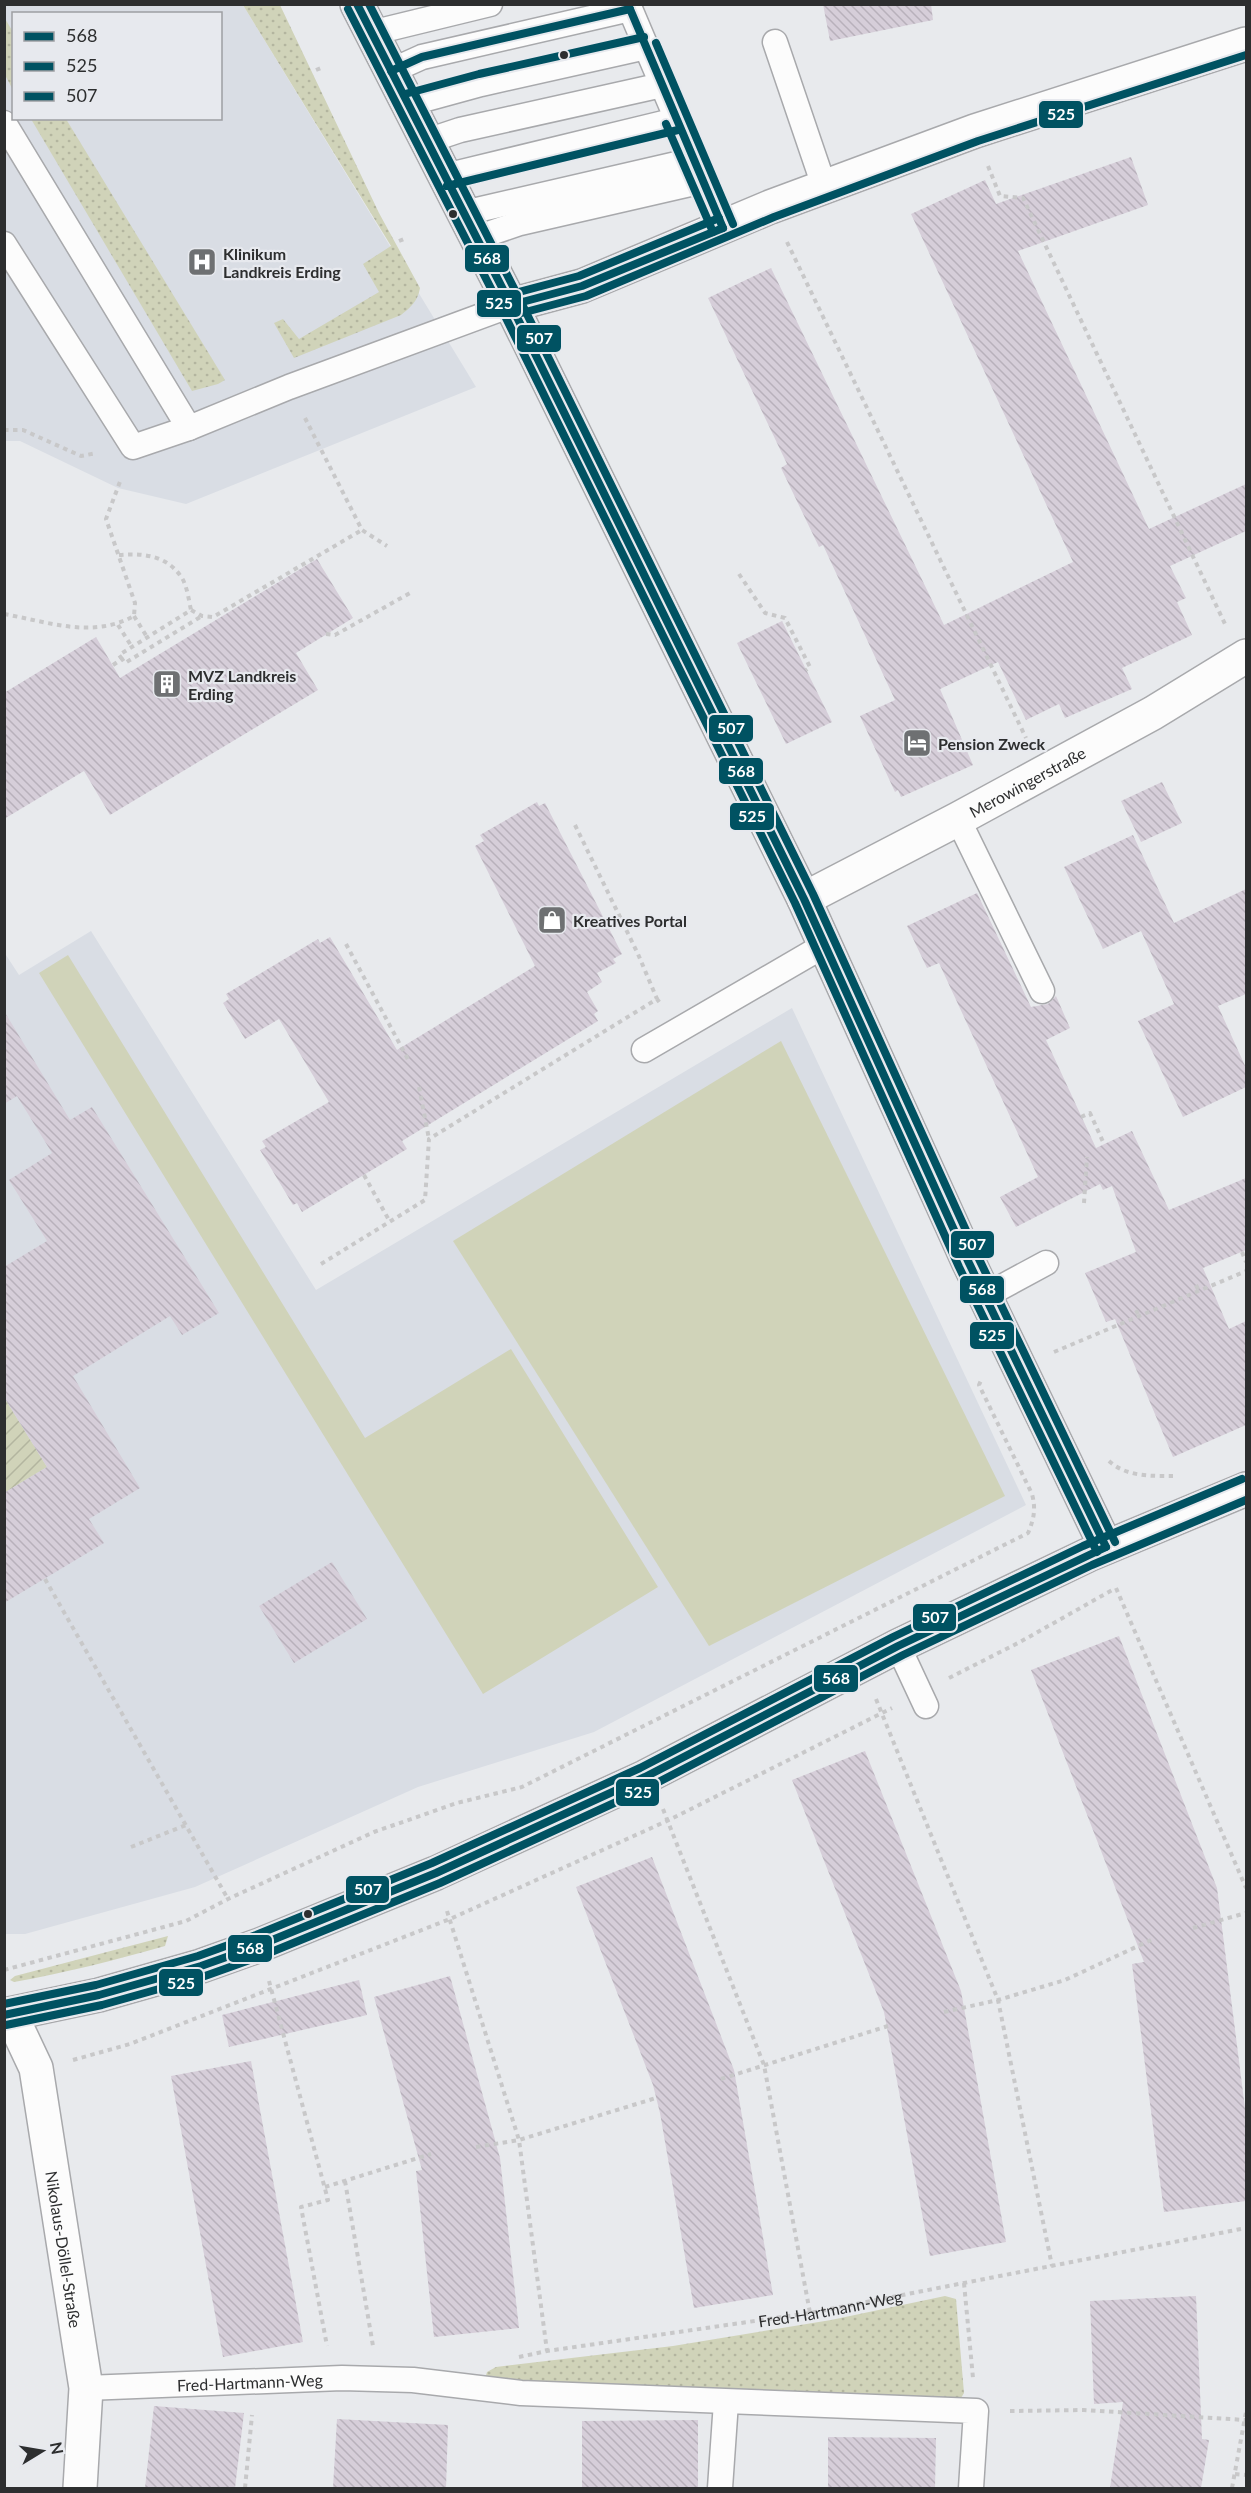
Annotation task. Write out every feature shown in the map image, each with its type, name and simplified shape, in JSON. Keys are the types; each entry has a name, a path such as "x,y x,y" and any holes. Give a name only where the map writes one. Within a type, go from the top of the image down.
{"street":[{"path":"364,19 510,304 804,899 917,1153 1106,1548"},
{"path":"510,304 582,286 770,207 975,131 1246,44"},
{"name":"Merowingerstraße","path":"804,899 958,819 1153,713 1244,658"},
{"path":"8,2015 99,1995 201,1966 260,1945 436,1873 645,1778 898,1646 1106,1548 1246,1489"},
{"name":"Nikolaus-Döllel-Straße","path":"8,2015 36,2068 86,2388 80,2488"}],"lane":[{"path":"364,19 490,4"},
{"path":"391,71 422,57 629,7 723,228"},
{"path":"775,42 824,186"},
{"path":"408,104 481,84 646,47"},
{"path":"427,141 470,128 662,85"},
{"path":"445,176 676,120"},
{"path":"4,123 189,428"},
{"path":"470,226 698,171"},
{"path":"4,244 133,447 189,428 289,387 510,304"},
{"path":"958,819 1042,991"},
{"path":"644,1050 825,945"},
{"path":"985,1296 1046,1263"},
{"path":"898,1646 926,1706"},
{"name":"Fred-Hartmann-Weg","path":"86,2388 333,2378 380,2379 413,2380 521,2393 976,2411"},
{"path":"720,2488 726,2402"},
{"path":"972,2488 976,2411"}],"path":[{"path":"993,177 1000,196 1023,198 1244,658"},
{"path":"770,207 1043,773"},
{"path":"399,241 404,239"},
{"path":"289,387 362,530 387,546"},
{"path":"4,430 23,430 81,456 133,447"},
{"path":"133,447 106,519 135,603 134,616 147,637"},
{"path":"118,555 144,553 169,564 183,579 191,610 202,616 213,617 362,530"},
{"path":"739,574 765,613 786,618 810,668 806,670"},
{"path":"326,634 335,635 410,592"},
{"path":"191,610 119,655 124,663 202,616"},
{"path":"4,614 82,628 118,625 134,616"},
{"path":"118,625 132,647"},
{"path":"113,665 122,659"},
{"path":"575,825 638,954 657,999 679,1030"},
{"path":"346,944 410,1063"},
{"path":"429,1138 657,999"},
{"path":"321,1264 425,1200 429,1138 419,1087"},
{"path":"1082,1117 1090,1113 1104,1144"},
{"path":"1084,1203 1087,1157"},
{"path":"364,1175 390,1222"},
{"path":"1242,1252 1246,1262"},
{"path":"1053,1353 1246,1271"},
{"path":"1196,1285 1199,1292"},
{"path":"1136,1310 1139,1317"},
{"path":"4,1970 186,1921 228,1899 374,1832 457,1803 522,1787 1028,1533 1035,1506 1032,1494 980,1385"},
{"path":"1114,1466 1146,1476 1184,1476"},
{"path":"45,1579 228,1899"},
{"path":"1116,1588 1246,1888"},
{"path":"863,1665 999,2000 1052,2266"},
{"path":"645,1778 669,1820 764,2066 810,2313"},
{"path":"131,1846 186,1825"},
{"path":"436,1873 519,2140 547,2350"},
{"path":"1193,1928 1246,1913"},
{"path":"944,2012 999,2000 1065,1980 1151,1940"},
{"path":"260,1945 328,2200 300,2207 333,2378"},
{"path":"721,2079 888,2026"},
{"path":"476,2147 519,2140 656,2098"},
{"path":"325,2187 431,2154"},
{"path":"345,2181 380,2379"},
{"name":"Fred-Hartmann-Weg","path":"513,2358 547,2350 810,2313 1246,2228"},
{"path":"964,2283 976,2411 1084,2410 1245,2420"},
{"path":"245,2488 255,2381"},
{"path":"1232,2488 1246,2412"},
{"path":"1235,2474 1246,2475"}],"shaded area":[{"name":"Klinikum Landkreis Erding","path":"5,5 243,5 476,387 186,504 118,488 20,441 5,441"},
{"path":"91,931 316,1290 792,1008 1026,1505 594,1732 418,1787 195,1887 25,1934 5,1934 4,952 19,975"}],"green space":[{"path":"243,5 280,5 379,213 420,288 415,300 401,315 294,358 274,323 283,319 299,339 379,292 363,264 391,246"},
{"path":"4,17 12,30 12,88 5,75"},
{"path":"32,120 67,120 225,380 192,391"},
{"path":"68,955 365,1438 511,1349 658,1587 483,1694 39,973"},
{"path":"781,1041 1005,1496 709,1646 453,1241"},
{"path":"4,1397 47,1467 4,1493"},
{"path":"168,1936 165,1946 52,1975 14,1982 10,1980 15,1976"},
{"path":"945,2296 956,2299 964,2393 961,2398 487,2383 485,2379 487,2372 496,2367 673,2346 831,2320"}],"building":[{"path":"823,4 931,4 933,20 830,41"},
{"path":"1131,157 1148,205 1018,251 1149,529 1246,484 1246,531 1170,566 1186,598 1177,602 1192,635 1122,668 1132,689 1065,718 1059,704 1026,720 998,662 940,689 973,765 901,797 898,790 895,792 860,716 895,700 823,545 819,547 781,468 787,464 708,298 771,268 944,625 1073,562 911,214 985,180 996,204"},
{"name":"MVZ Landkreis Erding","path":"317,559 353,618 296,653 318,690 110,815 84,771 4,819 4,693 96,637 120,678"},
{"path":"782,621 832,722 786,744 737,643"},
{"path":"1162,782 1182,823 1141,842 1121,801"},
{"path":"537,802 539,806 545,803 622,954 613,959 616,963 597,973 602,982 587,992 598,1011 594,1014 598,1021 402,1141 407,1149 302,1212 297,1203 293,1205 260,1150 266,1147 262,1141 329,1102 279,1019 245,1039 223,1003 229,999 226,994 318,939 320,943 330,937 397,1050 535,966 475,846 484,841 480,835"},
{"path":"1133,835 1174,923 1246,889 1246,994 1218,1006 1246,1068 1246,1087 1183,1117 1138,1021 1174,1004 1141,931 1103,949 1064,867"},
{"path":"977,893 1031,1007 1048,1004 1056,996 1070,1028 1046,1040 1096,1148 1132,1131 1169,1210 1246,1178 1246,1250 1203,1268 1229,1329 1246,1321 1246,1425 1173,1457 1115,1319 1106,1322 1085,1273 1136,1252 1112,1186 1103,1190 1100,1184 1016,1227 1000,1197 1038,1177 939,963 927,968 907,926"},
{"path":"4,1011 70,1120 92,1107 219,1313 182,1335 170,1316 73,1376 140,1488 89,1519 104,1543 4,1603 4,1493 47,1467 4,1397 4,1267 47,1241 9,1180 52,1153 17,1096 4,1104"},
{"path":"332,1562 367,1619 294,1663 259,1606"},
{"path":"1119,1636 1217,1888 1246,2116 1246,2201 1164,2212 1132,1964 1144,1962 1031,1670"},
{"path":"865,1751 961,1991 1006,2242 930,2256 884,2012 792,1780"},
{"path":"652,1857 734,2070 773,2295 694,2308 660,2113 653,2085 576,1887"},
{"path":"450,1976 500,2158 519,2328 434,2337 416,2171 422,2170 374,1997"},
{"path":"359,1980 367,2015 229,2047 222,2015"},
{"path":"251,2061 303,2342 223,2357 171,2076"},
{"path":"1196,2296 1202,2439 1209,2440 1201,2488 1110,2488 1123,2402 1094,2404 1090,2301"},
{"path":"154,2406 244,2413 235,2488 145,2488"},
{"path":"337,2419 448,2425 446,2488 333,2488"},
{"path":"698,2420 698,2488 582,2488 582,2421"},
{"path":"828,2437 936,2438 935,2488 828,2488"}],"transit line":[{"name":"568","path":"357,4 511,305 804,899 969,1263 1106,1547"},
{"name":"507","path":"369,4 520,300 813,894 979,1259 1115,1542"},
{"name":"525","path":"348,9 502,310 795,903 959,1267 1097,1552"},
{"name":"568","path":"630,9 723,228"},
{"name":"568","path":"391,71 422,57 630,9"},
{"name":"507","path":"405,94 479,74 644,37"},
{"name":"507","path":"656,43 733,224"},
{"name":"525","path":"514,315 586,296 774,217 978,141 1246,55"},
{"name":"525","path":"666,124 713,232"},
{"name":"525","path":"447,186 678,130"},
{"name":"507","path":"508,295 579,276 719,218"},
{"name":"568","path":"511,305 582,286 723,228"},
{"name":"507","path":"4,2004 96,1985 198,1956 256,1935 432,1863 640,1768 893,1637 1083,1546 1242,1479"},
{"name":"525","path":"6,2025 102,2005 205,1976 264,1955 440,1883 649,1787 903,1655 1092,1565 1246,1500"},
{"name":"568","path":"4,2015 99,1995 201,1966 260,1945 436,1873 645,1777 898,1646 1106,1547"}],"place":[{"name":"Klinikum Landkreis Erding","path":"202,262"},
{"name":"MVZ Landkreis Erding","path":"167,684"},
{"name":"Pension Zweck","path":"917,743"},
{"name":"Kreatives Portal","path":"552,920"}]}
